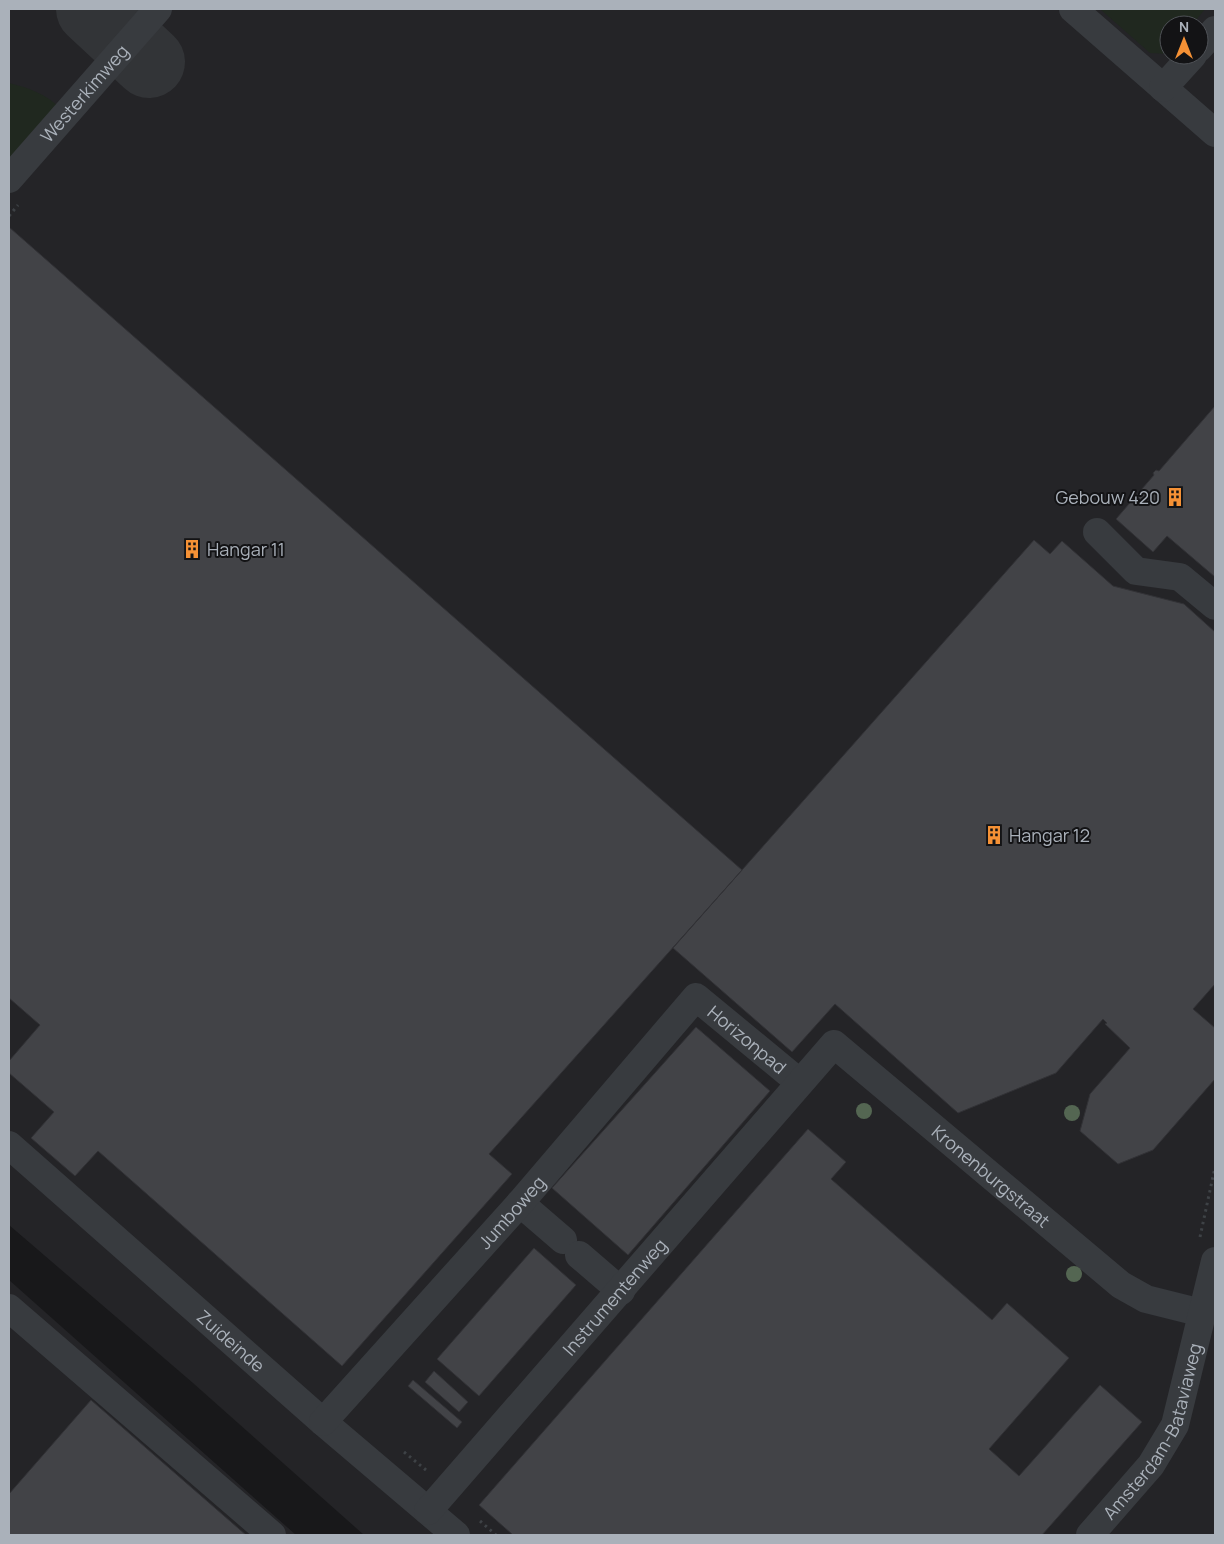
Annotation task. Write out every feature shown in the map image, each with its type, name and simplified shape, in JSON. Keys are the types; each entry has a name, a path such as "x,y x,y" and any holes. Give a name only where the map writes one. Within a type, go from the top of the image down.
{"street":[{"name":"Westerkimweg","path":"9,179 158,9"},
{"path":"1073,9 1215,134"},
{"path":"1163,88 1183,65"},
{"path":"1097,532 1136,571 1180,577 1215,606"},
{"name":"Horizonpad","path":"696,997 799,1082"},
{"name":"Jumboweg","path":"323,1422 520,1203 696,997"},
{"name":"Kronenburgstraat","path":"799,1082 834,1044 1121,1285 1146,1300 1202,1313"},
{"name":"Instrumentenweg","path":"428,1511 621,1291 799,1082"},
{"name":"Zuideinde","path":"9,1145 323,1422 456,1535"},
{"path":"520,1203 621,1291"},
{"name":"Amsterdam-Bataviaweg","path":"1090,1535 1151,1466 1175,1425 1202,1313 1207,1251"},
{"path":"9,1308 272,1535"}],"path":[{"path":"1207,1251 1215,1167"}],"shaded area":[{"path":"9,9 1215,9 1215,1535 364,1535 193,1383 9,1225"},
{"path":"1100,9 1205,9 1200,15 1159,15 1159,53 1150,53"},
{"path":"9,83 37,92 62,110 9,171"},
{"path":"9,1280 296,1535 9,1535"}],"building":[{"name":"Hangar 11","path":"9,227 742,870 489,1154 512,1174 342,1366 98,1151 75,1176 31,1138 54,1112 9,1073 9,1061 40,1025 9,998"},
{"name":"Gebouw 420","path":"1215,406 1215,577 1167,536 1153,552 1116,519 1154,475 1153,473 1156,470 1159,471"},
{"name":"Hangar 12","path":"1034,540 1050,554 1062,541 1113,586 1184,604 1215,632 1215,984 1193,1009 1215,1028 1215,1079 1153,1150 1118,1164 1080,1131 1090,1094 1130,1048 1105,1024 1107,1023 1103,1019 1056,1073 958,1113 835,1004 792,1052 673,948"},
{"path":"696,1027 770,1091 628,1255 552,1188"},
{"path":"808,1129 846,1162 831,1179 992,1320 1007,1303 1069,1358 989,1449 1019,1476 1100,1385 1142,1422 1042,1535 513,1535 479,1505"},
{"path":"534,1248 576,1285 479,1396 437,1359"},
{"path":"434,1371 468,1402 459,1412 425,1382"},
{"path":"413,1380 462,1422 457,1428 408,1386"},
{"path":"91,1400 246,1535 9,1535 9,1494"}],"taxiway":[{"path":"92,9 149,62"}],"place":[{"name":"Gebouw 420","path":"1175,497"},
{"name":"Hangar 11","path":"192,549"},
{"name":"Hangar 12","path":"994,835"}]}
